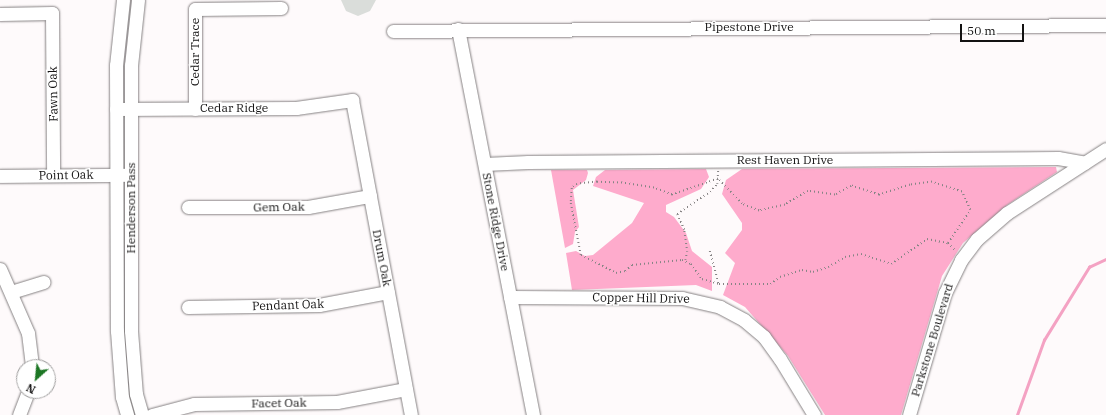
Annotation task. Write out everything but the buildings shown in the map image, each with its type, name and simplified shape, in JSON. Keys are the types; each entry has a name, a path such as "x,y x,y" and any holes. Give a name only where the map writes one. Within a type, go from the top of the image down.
{"street":[{"name":"Henderson Pass","path":"123,0 116,64 117,331 122,397 127,415"},
{"name":"Henderson Pass","path":"138,0 131,65 131,331 136,394 142,415"},
{"name":"Cedar Trace","path":"196,108 195,9 281,8"},
{"name":"Fawn Oak","path":"0,14 52,13 53,175"},
{"name":"Pipestone Drive","path":"393,30 1106,25"},
{"name":"Stone Ridge Drive","path":"458,29 533,415"},
{"name":"Cedar Ridge","path":"116,109 296,108 352,100"},
{"name":"Drum Oak","path":"352,100 411,415"},
{"name":"Parkstone Boulevard","path":"909,415 945,293 961,260 977,239 1007,213 1106,149"},
{"name":"Rest Haven Drive","path":"485,164 1058,158 1085,163"},
{"name":"Point Oak","path":"0,176 132,175"},
{"name":"Gem Oak","path":"188,207 308,207 370,196"},
{"path":"0,269 28,333 31,359"},
{"path":"11,292 43,282"},
{"name":"Pendant Oak","path":"188,307 319,305 388,292"},
{"name":"Copper Hill Drive","path":"510,297 682,298 720,307 744,320 764,337 814,415"},
{"name":"Facet Oak","path":"152,415 194,404 337,402 406,389"},
{"path":"19,415 25,399"}],"path":[{"path":"718,179 742,204 759,210 785,205 808,191 835,195 851,186 879,195 910,185 932,182 962,192 970,210 948,243 927,239 891,264 861,254 845,257 828,267 813,272 802,270 780,277 770,284 719,284 702,279 685,260 687,246 677,214 710,192 717,184 719,161"},
{"path":"685,260 632,265 620,273 586,259 581,255 575,225 571,203 572,188 577,184 590,182 622,183 654,188 672,195 718,179"},
{"path":"710,251 719,284"}],"shaded area":[{"path":"1056,167 1057,172 1007,205 963,243 942,276 901,415 825,415 788,356 745,307 723,295 735,263 725,253 742,230 742,223 722,194 726,180 742,169"},
{"path":"706,169 709,177 701,189 666,205 666,212 674,217 686,233 692,251 712,267 712,291 696,285 572,290 566,253 576,251 585,256 593,255 632,223 644,203 593,186 596,177 605,170"},
{"path":"551,170 587,170 588,173 586,180 573,190 579,227 575,232 573,244 565,248"}],"waterway":[{"path":"1017,415 1044,340 1089,267 1106,259"}]}
